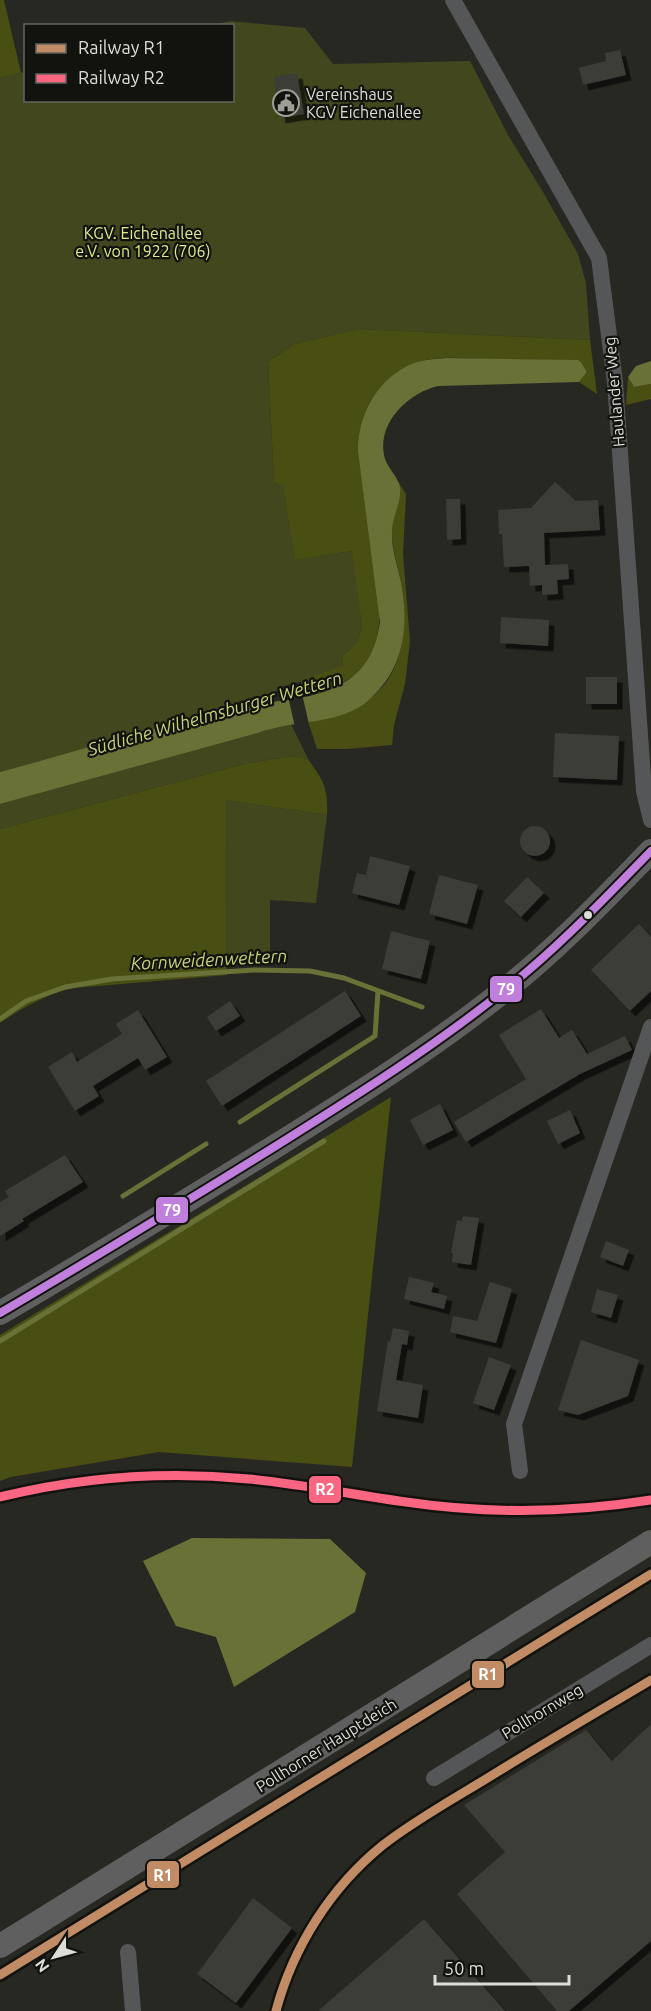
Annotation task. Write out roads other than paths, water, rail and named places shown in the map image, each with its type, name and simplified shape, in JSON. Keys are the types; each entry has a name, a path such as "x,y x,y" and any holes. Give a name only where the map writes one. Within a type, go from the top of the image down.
{"main road":[{"path":"0,1313 331,1111 458,1026 509,987 647,863"},
{"name":"Pollhorner Hauptdeich","path":"0,1946 651,1542"}],"street":[{"name":"Haulander Weg","path":"453,0 599,258 612,351 644,791 651,820"},
{"path":"520,1471 514,1424 651,1027"},
{"name":"Pollhornweg","path":"434,1778 651,1645"},
{"path":"128,1952 133,2011"}],"water":[{"name":"Südliche Wilhelmsburger Wettern","path":"447,358 578,360 587,372 579,382 438,386 416,395 405,403 389,422 383,446 385,459 400,487 400,498 392,526 392,540 402,587 404,624 400,652 395,664 389,677 370,699 358,708 331,718 272,729 0,804 0,772 234,708 305,697 332,689 360,670 370,656 380,622 358,452 361,424 372,399 380,388 401,369 426,360"},
{"path":"651,361 651,384 634,387 628,377 636,366"},
{"path":"192,1538 330,1539 366,1573 355,1612 234,1687 216,1637 176,1626 143,1561"}],"waterway":[{"name":"Kornweidenwettern","path":"0,1019 26,1001 65,987 112,979 254,970 310,971 344,978 422,1007"},
{"path":"240,1122 375,1036 378,991"},
{"path":"0,1341 324,1141"},
{"path":"123,1196 206,1144"}],"rail line":[{"name":"R2","path":"0,1497 92,1480 186,1476 269,1481 467,1509 559,1510 651,1500"},
{"name":"R1","path":"0,1975 651,1574"},
{"name":"R1","path":"276,2011 293,1964 316,1920 347,1880 383,1845 424,1817 651,1680"}],"place":[{"name":"Vereinshaus KGV Eichenallee","path":"286,103"}],"park label":[{"name":"KGV. Eichenallee e.V. von 1922 (706)","path":"143,242"}]}
